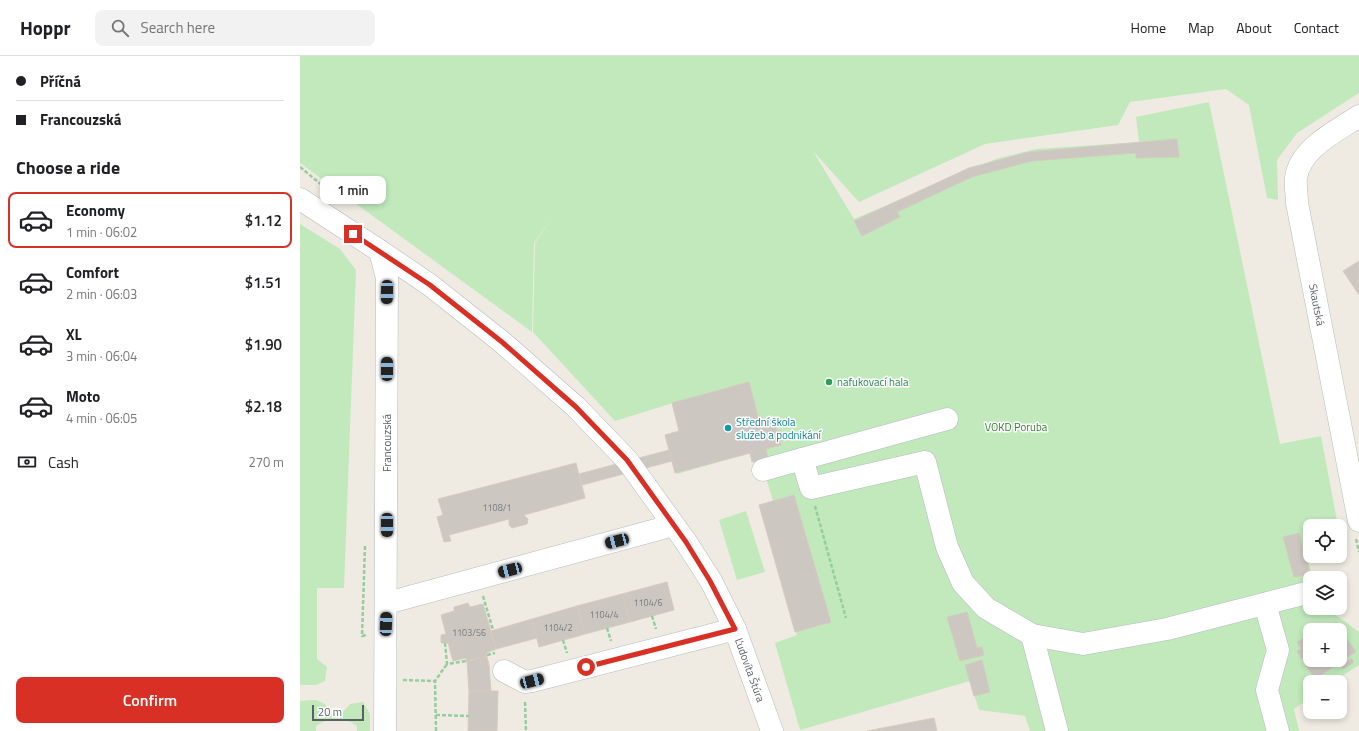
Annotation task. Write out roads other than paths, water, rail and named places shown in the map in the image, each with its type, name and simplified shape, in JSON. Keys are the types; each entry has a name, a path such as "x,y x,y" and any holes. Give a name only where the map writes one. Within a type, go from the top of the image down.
{"street":[{"name":"Skautská","path":"1359,116 1321,141 1302,163 1296,179 1297,203 1359,521"},
{"path":"300,199 380,251"},
{"name":"Ľudovíta Štúra","path":"380,251 430,285 502,342 576,407 627,460 686,542 710,581 735,629 772,731"},
{"name":"Francouzská","path":"380,251 387,278 387,603 385,731"},
{"path":"763,470 947,419"},
{"path":"802,458 810,488 925,462 948,547 963,583 986,608 1032,636 1083,644 1167,629 1303,594"},
{"path":"387,603 663,528 668,518"},
{"path":"1265,604 1278,650 1267,690 1278,731"},
{"path":"500,662 525,682 735,629"},
{"path":"1032,636 1057,731"}],"place":[{"name":"nafukovací hala","path":"829,382"},
{"name":"Střední škola služeb a podnikání","path":"728,428"}],"park label":[{"name":"VOKD Poruba","path":"1016,427"}]}
